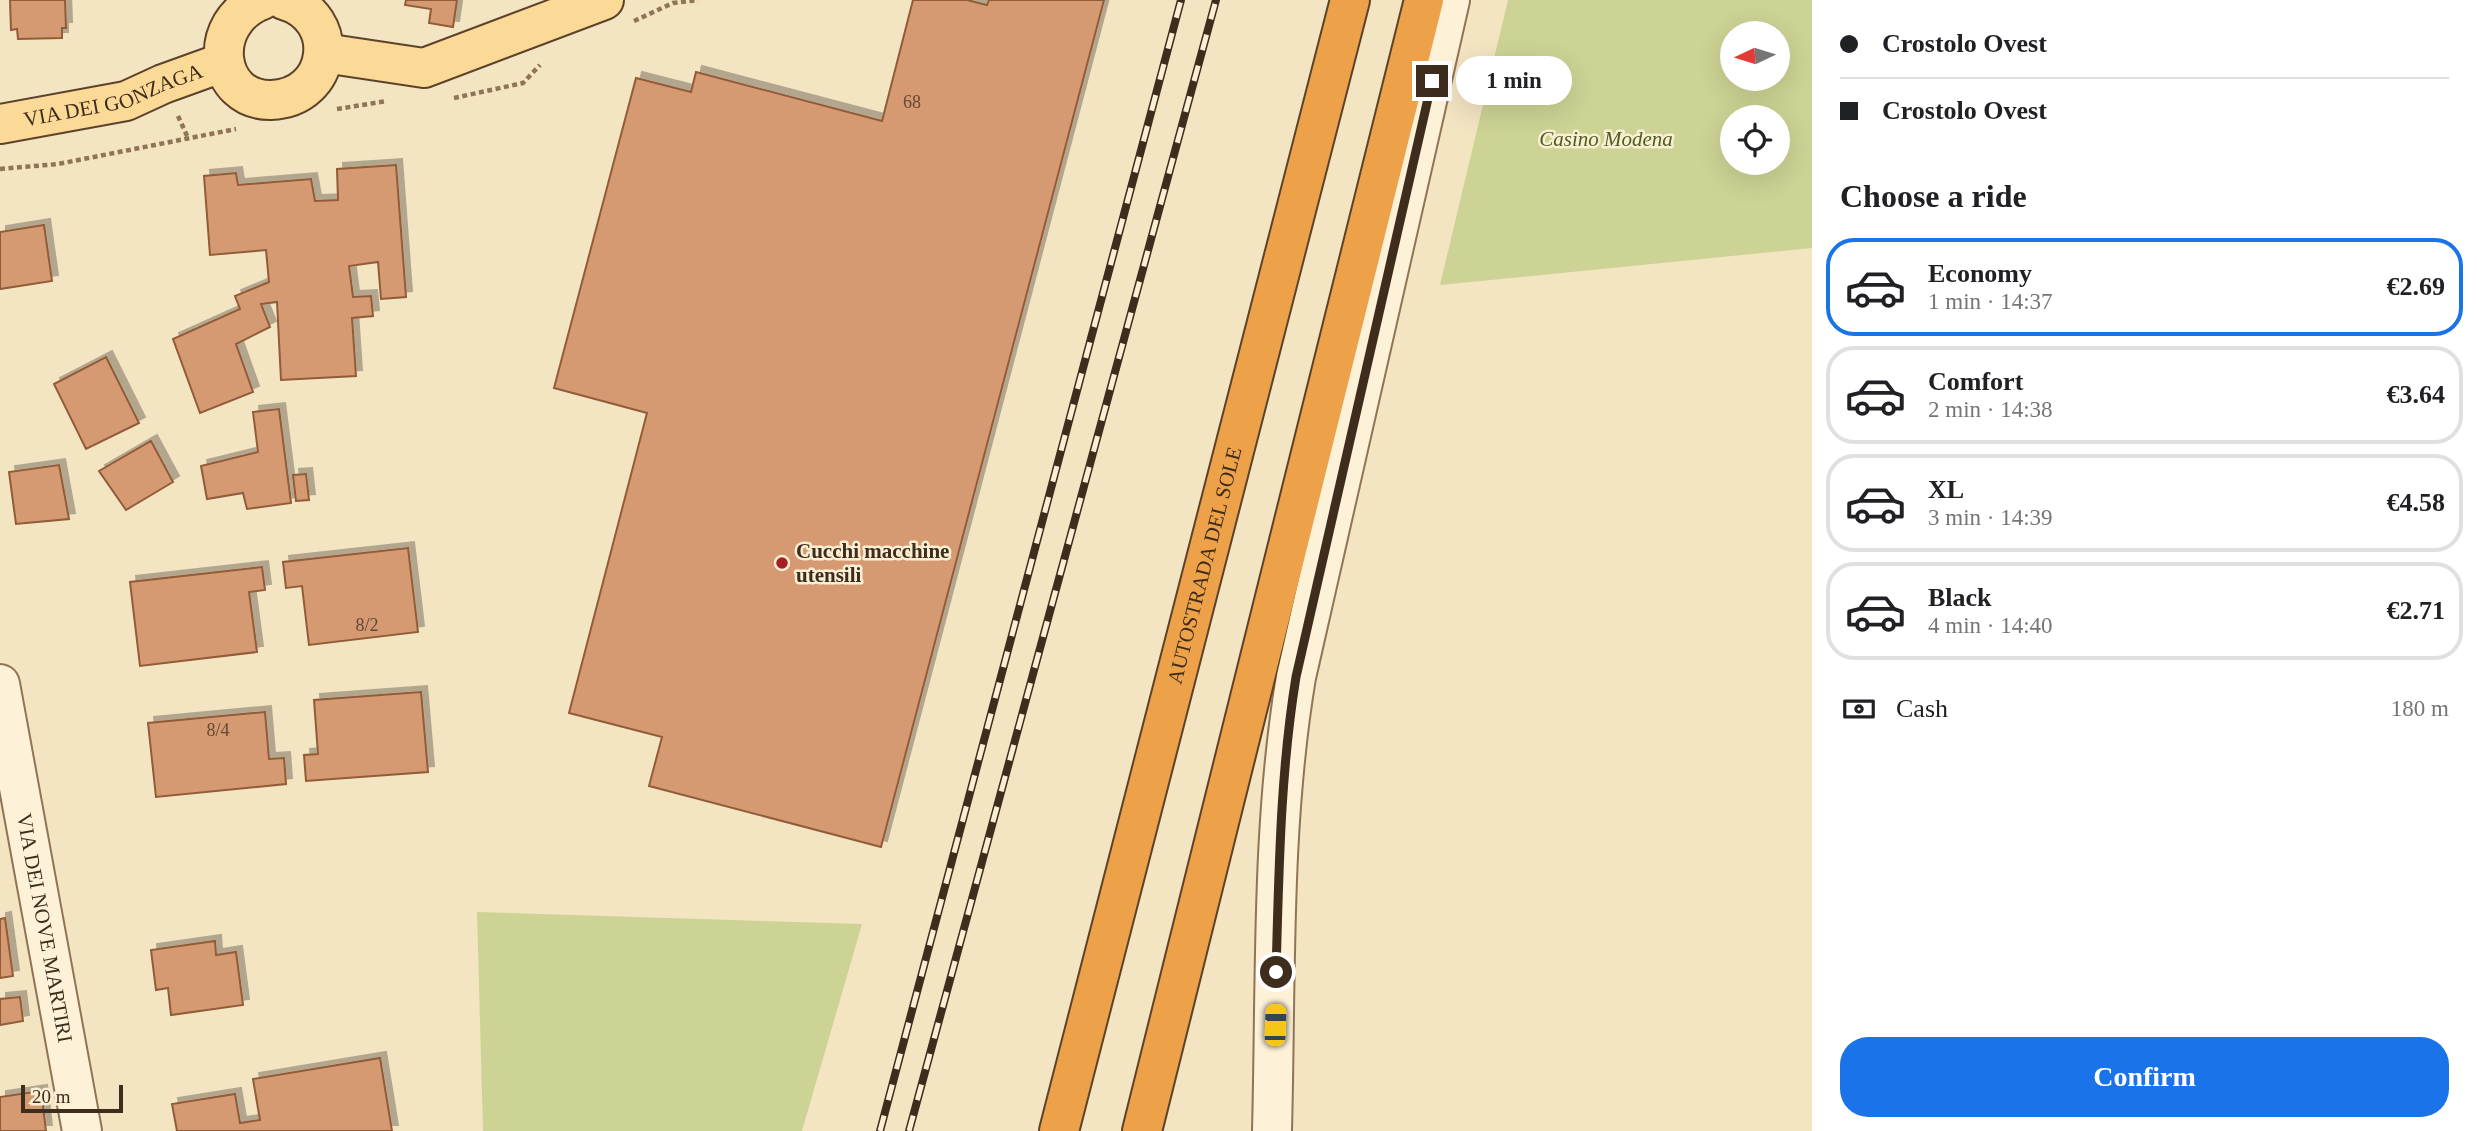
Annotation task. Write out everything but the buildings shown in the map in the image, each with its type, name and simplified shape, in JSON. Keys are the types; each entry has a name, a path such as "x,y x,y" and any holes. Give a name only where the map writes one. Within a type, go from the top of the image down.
{"highway":[{"name":"AUTOSTRADA DEL SOLE","path":"1059,1131 1350,0"},
{"path":"1142,1131 1424,0"}],"main road":[{"name":"VIA DEI GONZAGA","path":"262,0 236,15 227,29 223,45 224,62 233,80 249,94 268,100 288,98 306,89 319,73 324,53"},
{"path":"284,0 308,12 317,24 324,53 424,68 604,0"},
{"name":"VIA DEI GONZAGA","path":"0,124 126,101 163,83 224,62"}],"street":[{"path":"1272,1131 1280,808 1285,740 1296,677 1450,0"},
{"name":"VIA DEI NOVE MARTIRI","path":"0,684 82,1131"}],"path":[{"path":"0,169 58,164 188,138"}],"green space":[{"name":"Casino Modena","path":"1508,0 1812,0 1812,248 1440,285"},
{"path":"477,912 862,924 802,1131 483,1131"}],"railway":[{"path":"880,1131 1181,0"},
{"path":"909,1131 1216,0"}],"place":[{"name":"Cucchi macchine utensili","path":"782,563"}],"route":[{"path":"1276,972 1280,808 1285,740 1296,677 1432,81"}]}
